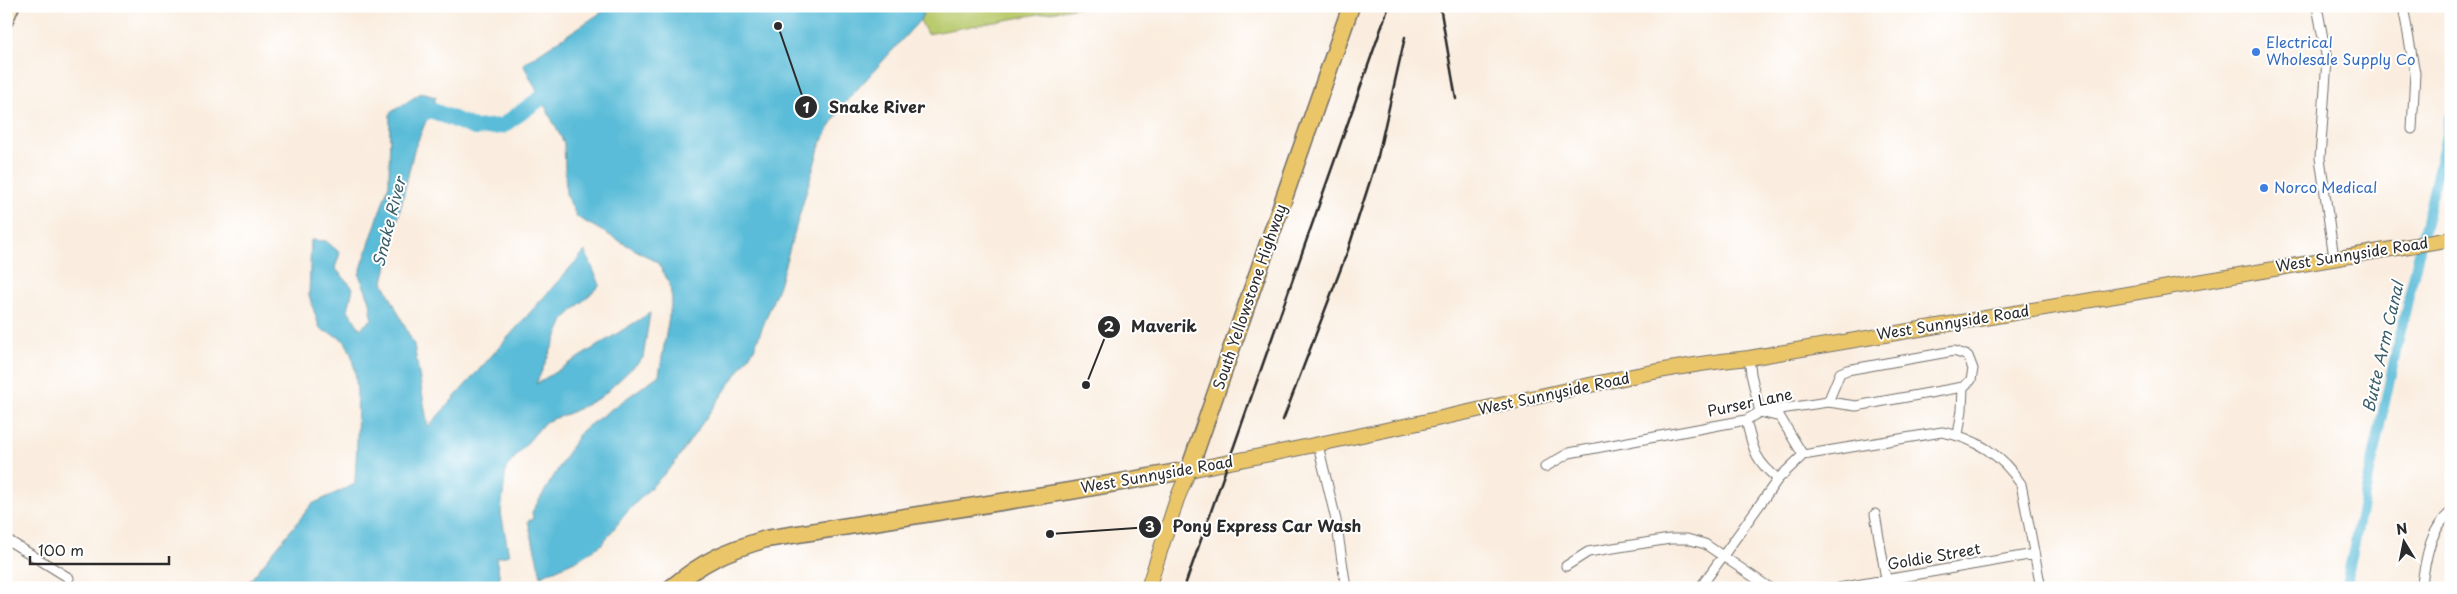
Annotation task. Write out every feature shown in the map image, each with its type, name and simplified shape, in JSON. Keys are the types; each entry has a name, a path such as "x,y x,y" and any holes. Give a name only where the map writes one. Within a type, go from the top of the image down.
{"highway":[{"name":"South Yellowstone Highway","path":"1189,470 1351,6"},
{"name":"West Sunnyside Road","path":"670,588 707,560 766,539 1031,498 1189,470"}],"main road":[{"name":"West Sunnyside Road","path":"1189,470 1318,445 1585,386 1714,362 1749,358 2451,239"},
{"name":"South Yellowstone Highway","path":"1148,588 1177,499 1189,470"}],"street":[{"path":"6,22 13,6"},
{"path":"2317,6 2327,60 2320,158 2334,258"},
{"path":"2403,6 2415,73 2412,129"},
{"path":"1828,402 1840,373 1847,370 1954,351 1968,356 1972,364 1971,380 1963,387 1958,435"},
{"path":"1749,358 1750,374 1760,412 1780,417 1803,455"},
{"name":"Purser Lane","path":"1545,467 1569,453 1746,420 1760,412 1828,402 1856,406 1963,387"},
{"path":"1746,420 1752,448 1762,467 1778,479"},
{"path":"1700,588 1778,479 1803,455 1930,432 1958,435 1986,447 2012,471 2021,484 2041,588"},
{"path":"1318,445 1336,520 1346,588"},
{"path":"2421,588 2434,532 2442,520 2451,512"},
{"path":"1875,514 1886,579"},
{"path":"6,539 69,578"},
{"path":"1566,566 1588,552 1670,539 1687,539 1705,544 1770,588"},
{"name":"Goldie Street","path":"1839,588 2034,554"}],"green space":[{"path":"927,6 1084,6 927,34 920,20"}],"water":[{"path":"611,6 927,6 920,20 841,107 820,145 779,285 754,349 673,465 627,512 601,545 579,559 541,576 528,521 533,519 532,512 581,431 659,375 672,299 669,282 657,262 577,217 566,194 564,143 523,64"},
{"path":"421,93 436,97 414,150 383,282 414,345 428,427 585,251 600,285 565,318 536,384 650,313 643,358 601,397 572,412 545,422 506,468 501,513 509,555 496,558 500,579 492,588 244,588 312,504 355,484 358,410 355,370 351,354 345,342 337,336 320,329 309,296 311,240 326,241 340,253 335,268 353,288 348,310 360,329 372,319 370,301 359,275 389,184 390,113"}],"waterway":[{"name":"Snake River","path":"410,119 431,110 475,128 502,126 541,98 560,90"},
{"name":"Butte Arm Canal","path":"2345,588 2393,365 2451,114"}],"railway":[{"path":"1184,588 1389,6"},
{"path":"1440,6 1456,99"},
{"path":"1283,420 1348,250 1378,156 1405,37"}],"place":[{"name":"Snake River","path":"778,26"},
{"name":"Electrical Wholesale Supply Co","path":"2256,52"},
{"name":"Norco Medical","path":"2264,188"},
{"name":"Maverik","path":"1086,385"},
{"name":"Pony Express Car Wash","path":"1050,534"}]}
